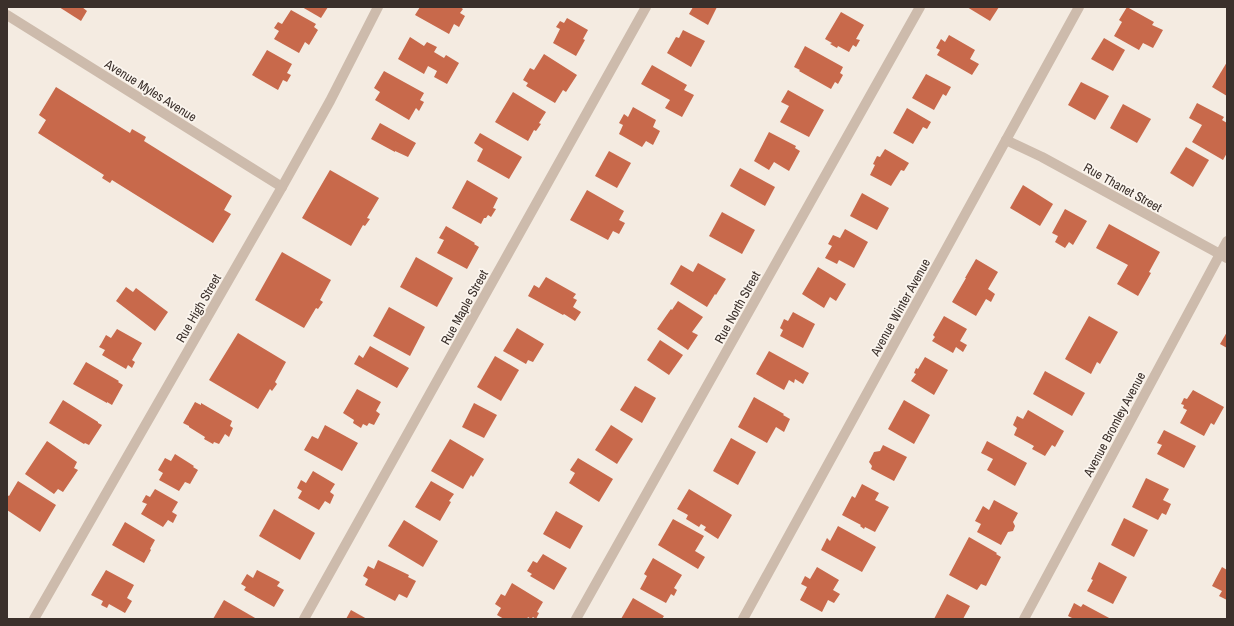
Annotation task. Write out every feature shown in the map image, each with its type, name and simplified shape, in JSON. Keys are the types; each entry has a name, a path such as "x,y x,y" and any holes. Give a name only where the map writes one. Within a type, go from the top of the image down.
{"street":[{"name":"Rue High Street","path":"34,619 282,187 330,100 378,7"},
{"name":"Rue Maple Street","path":"304,619 646,7"},
{"name":"Rue North Street","path":"576,619 920,7"},
{"name":"Avenue Winter Avenue","path":"743,619 1079,7"},
{"name":"Avenue Myles Avenue","path":"7,15 246,166 282,187"},
{"name":"Rue Thanet Street","path":"1006,140 1042,157 1223,256"},
{"name":"Avenue Bromley Avenue","path":"1024,619 1223,256 1227,241"}],"building":[{"path":"59,7 82,7 87,11 81,21"},
{"path":"302,7 328,7 321,18"},
{"path":"420,7 460,7 463,9 460,13 465,16 459,27 454,24 449,34 415,15"},
{"path":"693,7 717,7 708,25 689,14"},
{"path":"967,7 999,7 990,21"},
{"path":"1127,7 1154,22 1152,25 1163,30 1153,48 1143,43 1139,50 1114,36 1122,22 1119,20"},
{"path":"291,10 316,24 314,27 318,30 309,45 305,42 299,53 274,39 279,31 274,28 278,22 282,24"},
{"path":"841,12 864,25 856,39 860,40 856,47 853,45 849,52 838,46 837,48 825,39"},
{"path":"567,18 588,30 583,39 585,40 576,56 553,43 560,29 556,27 560,21 564,23"},
{"path":"683,30 705,41 691,67 667,53 676,37 679,38"},
{"path":"949,35 975,50 970,59 979,64 972,75 937,55 940,50 936,48 941,39 945,42"},
{"path":"410,37 424,46 427,42 437,47 434,52 444,58 446,55 459,63 447,84 434,77 437,71 428,66 424,74 398,59"},
{"path":"1104,38 1125,50 1113,71 1091,59"},
{"path":"805,46 843,67 840,73 843,75 838,84 835,82 831,89 794,67"},
{"path":"267,50 292,64 287,73 291,75 287,82 283,80 278,90 252,75"},
{"path":"544,54 577,75 566,92 563,90 555,103 526,86 528,83 523,80 530,68 534,70"},
{"path":"1227,62 1227,96 1212,87"},
{"path":"652,65 687,85 684,90 694,95 682,117 665,108 670,100 641,84"},
{"path":"384,71 424,93 420,100 424,102 419,111 416,108 409,120 375,100 380,92 374,88"},
{"path":"926,74 951,87 946,96 943,94 934,110 912,98"},
{"path":"1081,82 1109,96 1095,120 1068,105"},
{"path":"56,87 130,133 132,129 146,137 144,141 232,196 224,210 231,214 213,243 112,180 110,183 102,178 104,175 38,133 46,120 39,115"},
{"path":"788,90 824,110 809,137 780,122 789,106 781,102"},
{"path":"513,92 546,112 539,123 541,124 536,131 534,130 528,141 495,122"},
{"path":"1197,103 1224,117 1222,120 1227,123 1227,153 1223,160 1192,142 1202,125 1189,118"},
{"path":"1123,104 1151,119 1137,143 1110,128"},
{"path":"633,107 656,120 653,127 660,131 653,145 646,141 642,147 619,134 623,125 619,123 624,114 628,117"},
{"path":"907,108 931,122 927,129 923,127 913,144 893,133"},
{"path":"380,123 416,143 408,157 371,139"},
{"path":"769,132 796,146 795,148 800,151 789,171 774,162 769,170 754,161"},
{"path":"480,133 522,157 509,179 477,161 483,149 474,143"},
{"path":"1186,147 1209,160 1193,187 1170,173"},
{"path":"885,149 909,163 904,171 901,170 891,186 870,175 875,165 873,164 877,156 880,157"},
{"path":"609,151 631,163 617,188 595,176"},
{"path":"740,168 775,187 765,206 730,186"},
{"path":"330,170 379,198 367,218 370,219 365,226 363,225 351,246 302,218"},
{"path":"467,180 498,198 493,208 496,209 491,217 488,215 484,218 481,224 452,208"},
{"path":"1023,185 1053,204 1040,226 1010,208"},
{"path":"587,190 624,211 619,220 625,223 619,234 613,231 608,240 570,220"},
{"path":"862,193 889,208 877,230 850,216"},
{"path":"1065,209 1087,221 1073,245 1069,242 1065,248 1055,242 1058,236 1052,233"},
{"path":"722,212 755,230 742,254 709,236"},
{"path":"1109,224 1160,252 1149,272 1151,273 1138,296 1117,284 1128,265 1096,248"},
{"path":"446,226 475,243 474,244 479,247 467,269 437,253 444,240 439,238"},
{"path":"845,229 868,242 854,268 839,260 837,264 825,258 832,246 828,244 833,235 840,238"},
{"path":"282,252 331,280 320,300 323,302 318,309 316,308 304,328 255,300"},
{"path":"416,257 453,278 437,307 400,287"},
{"path":"976,259 998,272 988,289 995,294 991,302 986,299 976,316 952,302"},
{"path":"698,263 726,279 707,307 670,284 681,265 693,272"},
{"path":"818,267 846,284 836,301 830,297 824,308 802,294"},
{"path":"546,277 576,294 573,298 577,300 573,307 581,312 575,321 528,296 534,285 539,288"},
{"path":"126,287 133,292 136,288 168,312 155,331 116,301"},
{"path":"678,301 703,317 692,332 698,335 688,350 657,329"},
{"path":"389,307 425,327 410,356 373,336"},
{"path":"793,312 815,324 803,348 780,336 783,330 780,328 784,319 788,321"},
{"path":"944,316 967,329 960,341 967,345 963,352 956,347 953,353 932,341 935,337 933,335"},
{"path":"1089,316 1118,332 1100,364 1097,362 1091,374 1065,359"},
{"path":"517,328 544,344 533,362 528,360 526,364 503,351"},
{"path":"117,329 142,343 132,360 135,362 132,368 128,365 126,369 102,355 105,350 99,347 106,335 111,338"},
{"path":"1227,332 1227,348 1220,344"},
{"path":"238,333 286,362 275,382 277,384 272,391 270,389 258,409 209,380"},
{"path":"660,340 683,355 669,375 647,360"},
{"path":"370,346 409,368 397,388 354,364 359,355 363,358"},
{"path":"769,351 809,373 803,384 795,379 794,383 789,380 784,390 756,374"},
{"path":"495,356 519,370 501,401 477,387"},
{"path":"925,357 948,370 934,395 911,381 916,374 914,373 916,368 918,369"},
{"path":"86,362 119,381 118,382 123,385 112,405 73,384"},
{"path":"1045,371 1085,393 1072,416 1033,394"},
{"path":"635,386 656,398 642,423 620,410"},
{"path":"357,389 381,402 376,411 380,414 374,425 369,423 367,426 363,424 361,428 353,423 354,420 343,413"},
{"path":"1193,390 1224,407 1214,425 1211,423 1204,436 1180,423 1187,410 1183,408 1184,405 1181,404 1184,398 1187,399"},
{"path":"754,397 790,419 784,432 776,427 767,443 738,427"},
{"path":"63,400 102,425 89,445 84,444 49,423"},
{"path":"904,400 930,415 914,444 888,429"},
{"path":"195,402 201,405 201,403 232,421 230,426 233,428 229,437 225,434 219,444 214,442 213,444 183,423"},
{"path":"474,403 497,415 484,438 462,427"},
{"path":"1028,410 1064,431 1055,447 1052,445 1045,456 1032,449 1034,446 1014,435 1017,428 1013,425 1017,416 1023,419"},
{"path":"325,425 358,443 342,471 304,450 312,436 318,439"},
{"path":"611,425 633,439 617,464 595,450"},
{"path":"1164,430 1196,446 1184,468 1157,454 1162,445 1157,443"},
{"path":"731,438 756,452 738,485 713,471"},
{"path":"450,439 484,459 473,477 471,475 463,489 431,471"},
{"path":"47,441 77,462 74,468 78,470 63,492 58,489 54,494 25,474"},
{"path":"987,441 1027,463 1015,486 987,470 993,459 981,453"},
{"path":"883,445 907,457 894,481 871,469 872,466 869,462 874,452 880,451"},
{"path":"175,454 198,470 190,484 185,482 179,491 159,480 163,473 158,470 165,458 171,461"},
{"path":"578,458 613,479 599,502 569,483 575,473 570,470"},
{"path":"313,471 335,484 330,492 334,495 330,504 325,501 319,510 298,498 302,491 297,488 301,480 306,483"},
{"path":"1146,478 1169,489 1163,500 1171,504 1166,515 1162,513 1158,520 1132,507"},
{"path":"18,481 56,505 40,532 7,510 7,495 9,496"},
{"path":"431,481 454,494 449,501 451,502 440,521 415,507"},
{"path":"862,484 879,493 875,500 889,507 875,532 865,527 864,529 860,526 861,525 842,515 852,496 855,498"},
{"path":"155,489 178,502 172,512 177,515 173,523 168,520 163,527 141,514 147,504 142,502 146,495 150,497"},
{"path":"689,489 732,515 718,539 704,530 706,527 701,524 699,527 686,519 688,515 677,509"},
{"path":"994,500 1018,513 1013,522 1015,526 1013,531 1008,532 1001,545 977,532 981,524 975,521 983,506 989,510"},
{"path":"274,509 315,533 300,560 259,536"},
{"path":"556,511 583,526 570,549 543,534"},
{"path":"1124,518 1148,530 1134,557 1111,545"},
{"path":"673,519 704,536 695,551 705,557 698,569 658,545"},
{"path":"404,520 438,541 423,567 388,546"},
{"path":"125,522 155,540 144,563 112,545"},
{"path":"838,526 876,547 862,572 821,550 827,538 830,541"},
{"path":"969,537 997,553 996,554 1001,557 986,586 981,584 977,590 949,575"},
{"path":"543,554 567,568 554,590 530,576 532,574 527,571 533,561 537,563"},
{"path":"653,558 682,575 674,588 677,590 674,596 671,594 666,603 640,589 647,576 644,574"},
{"path":"378,560 409,575 408,577 416,581 407,598 399,594 395,601 365,585 368,579 363,576 368,566 374,569"},
{"path":"1099,562 1127,577 1113,604 1087,591 1093,580 1091,579"},
{"path":"817,567 839,580 833,590 840,594 834,603 828,600 822,612 800,600 807,587 801,584 805,576 810,579"},
{"path":"1222,567 1227,570 1227,600 1219,596 1222,591 1212,586"},
{"path":"106,570 134,585 127,598 132,601 125,613 109,604 107,608 101,605 103,601 91,595"},
{"path":"257,570 280,582 277,586 284,590 274,607 244,590 246,587 241,584 247,574 253,578"},
{"path":"512,583 543,602 537,612 539,613 536,619 533,617 531,619 528,617 527,619 504,619 497,615 501,608 495,604 501,594 505,596"},
{"path":"947,594 970,606 963,619 934,619"},
{"path":"633,598 664,616 662,619 621,619"},
{"path":"224,600 257,619 213,619"},
{"path":"1074,603 1081,607 1083,604 1111,619 1074,619 1068,616"},
{"path":"351,610 367,619 346,619"}]}
